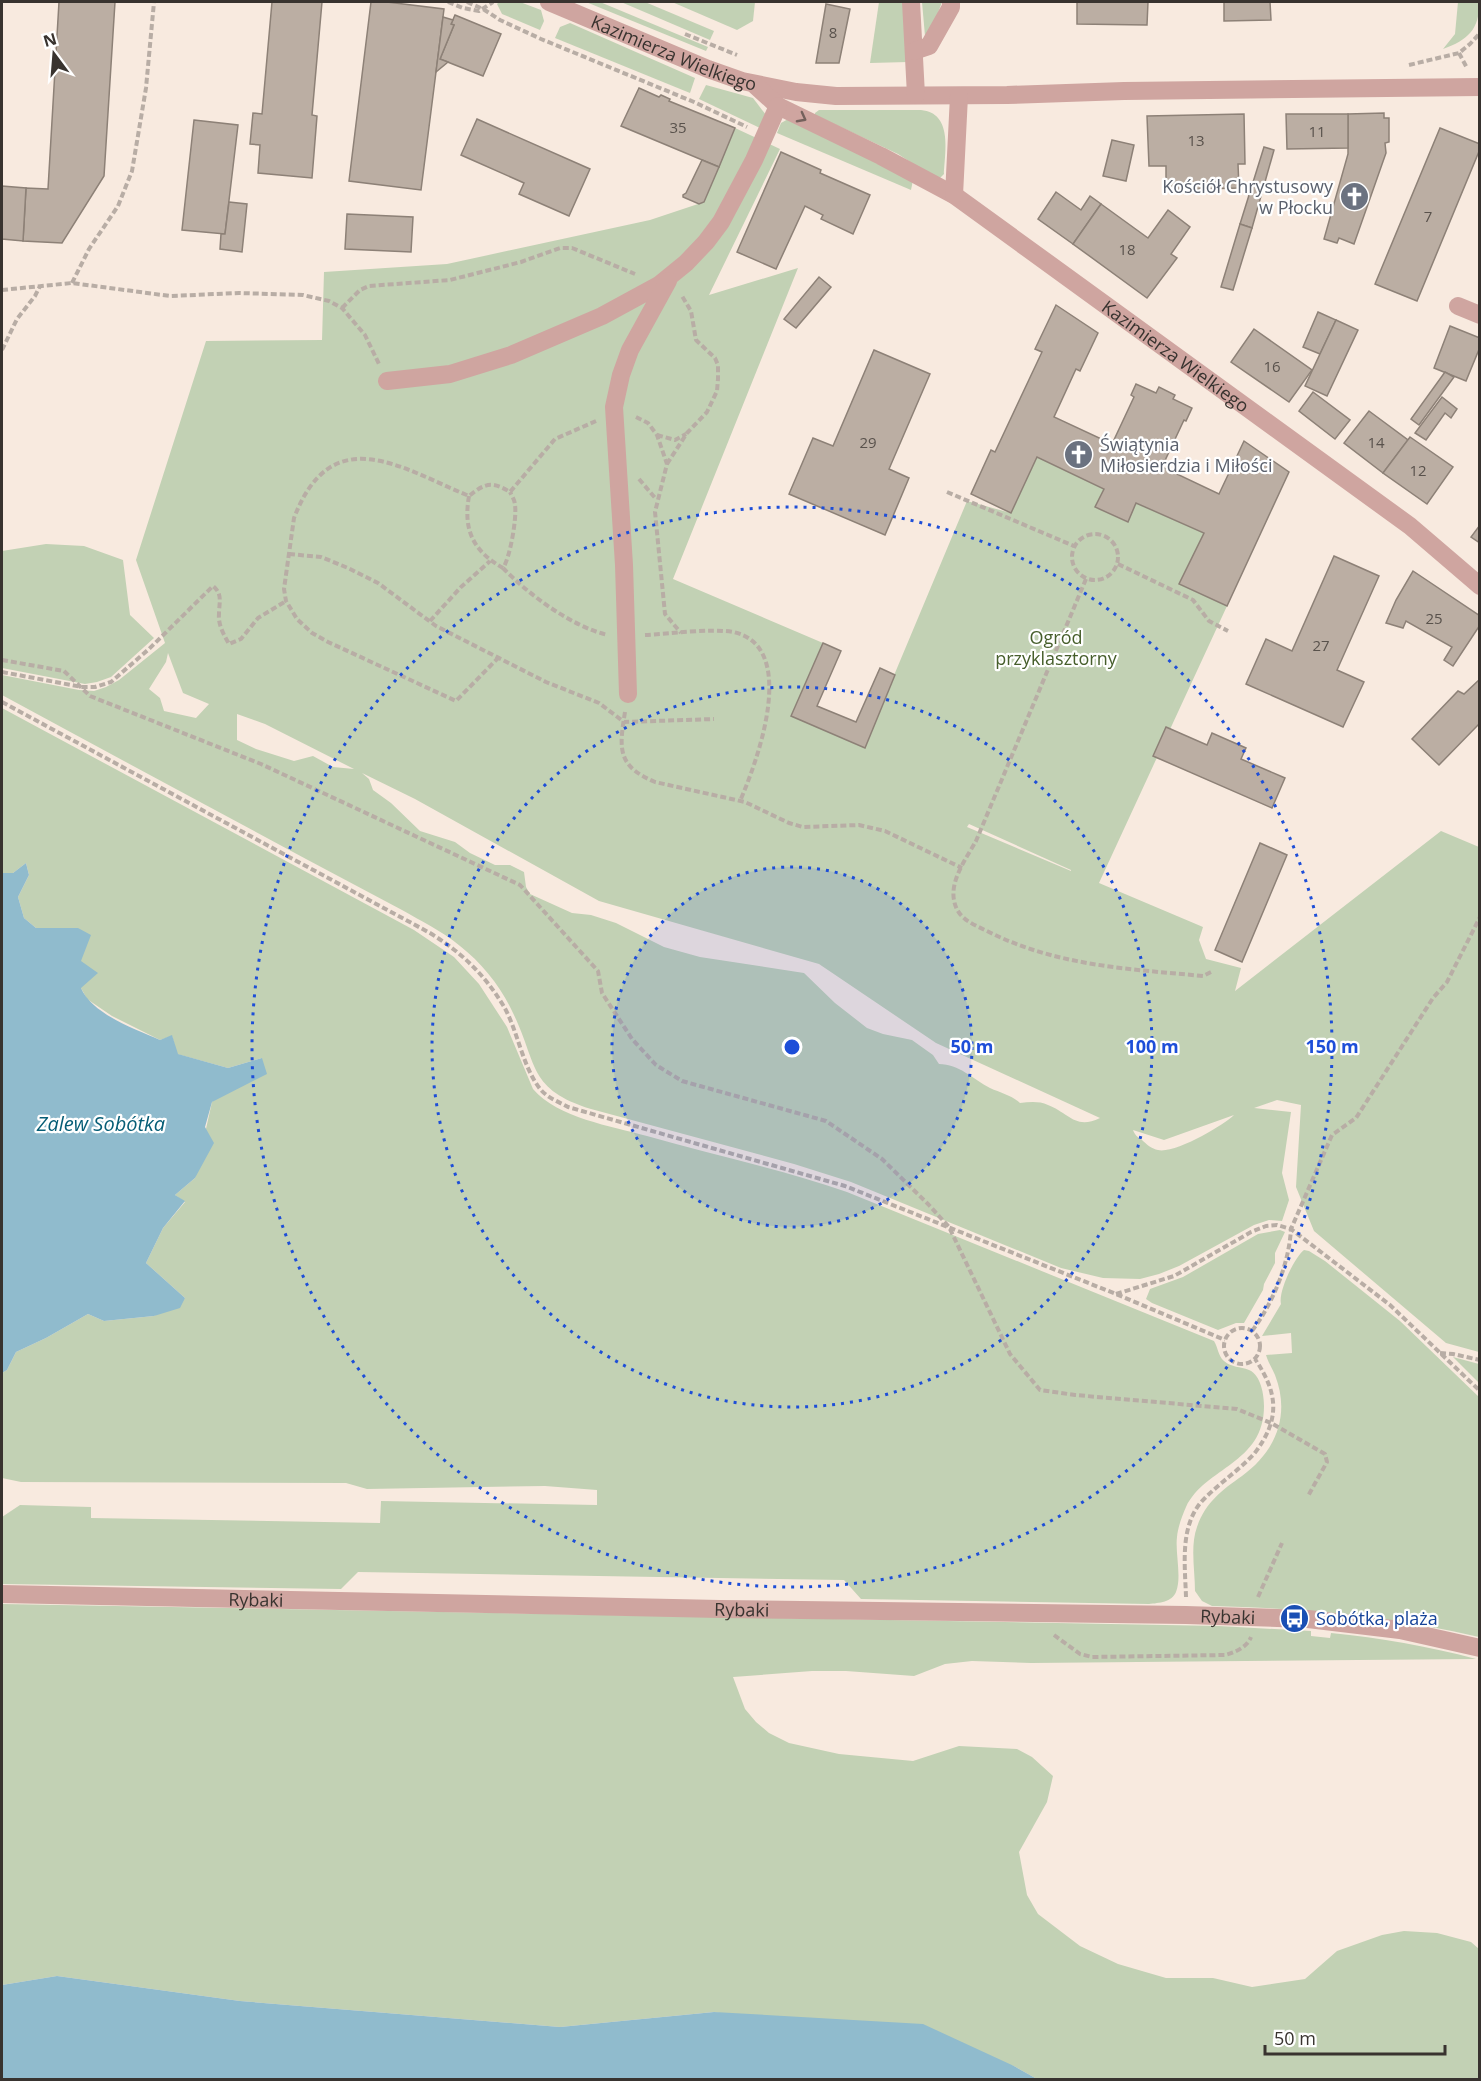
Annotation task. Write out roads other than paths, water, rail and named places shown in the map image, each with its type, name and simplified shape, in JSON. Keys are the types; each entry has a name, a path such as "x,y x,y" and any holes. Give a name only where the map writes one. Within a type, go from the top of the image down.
{"street":[{"name":"Kazimierza Wielkiego","path":"549,2 708,69 754,85 778,106 881,156 954,195 1410,526 1479,586"},
{"path":"911,2 916,95"},
{"path":"914,51 929,46 951,7 951,2"},
{"path":"754,85 836,96 1479,87"},
{"path":"954,195 959,96"},
{"path":"387,381 450,374 511,355 602,316 665,282 706,242 721,222 754,160 778,106"},
{"path":"628,694 624,565 613,417 616,393 630,350 665,282"},
{"path":"1458,306 1479,315"},
{"name":"Rybaki","path":"2,1594 1308,1619 1400,1630 1479,1648"}],"water":[{"name":"Zalew Sobótka","path":"26,863 29,875 18,897 24,918 36,928 78,928 91,935 81,961 98,973 81,988 94,1006 115,1020 160,1040 172,1035 178,1054 228,1068 262,1058 267,1074 212,1102 205,1127 214,1143 195,1178 175,1195 185,1201 163,1228 146,1263 185,1298 180,1308 154,1316 104,1321 88,1314 16,1352 7,1370 2,1373 2,873 13,873"},
{"path":"57,1976 240,2001 560,2027 714,2012 923,2024 1037,2079 2,2079 2,1985"}],"place":[{"name":"Kościół Chrystusowy w Płocku","path":"1354,196"},
{"name":"Świątynia Miłosierdzia i Miłości","path":"1079,454"},
{"name":"Sobótka, plaża","path":"1295,1618"}],"park label":[{"name":"Ogród przyklasztorny","path":"1056,647"}]}
